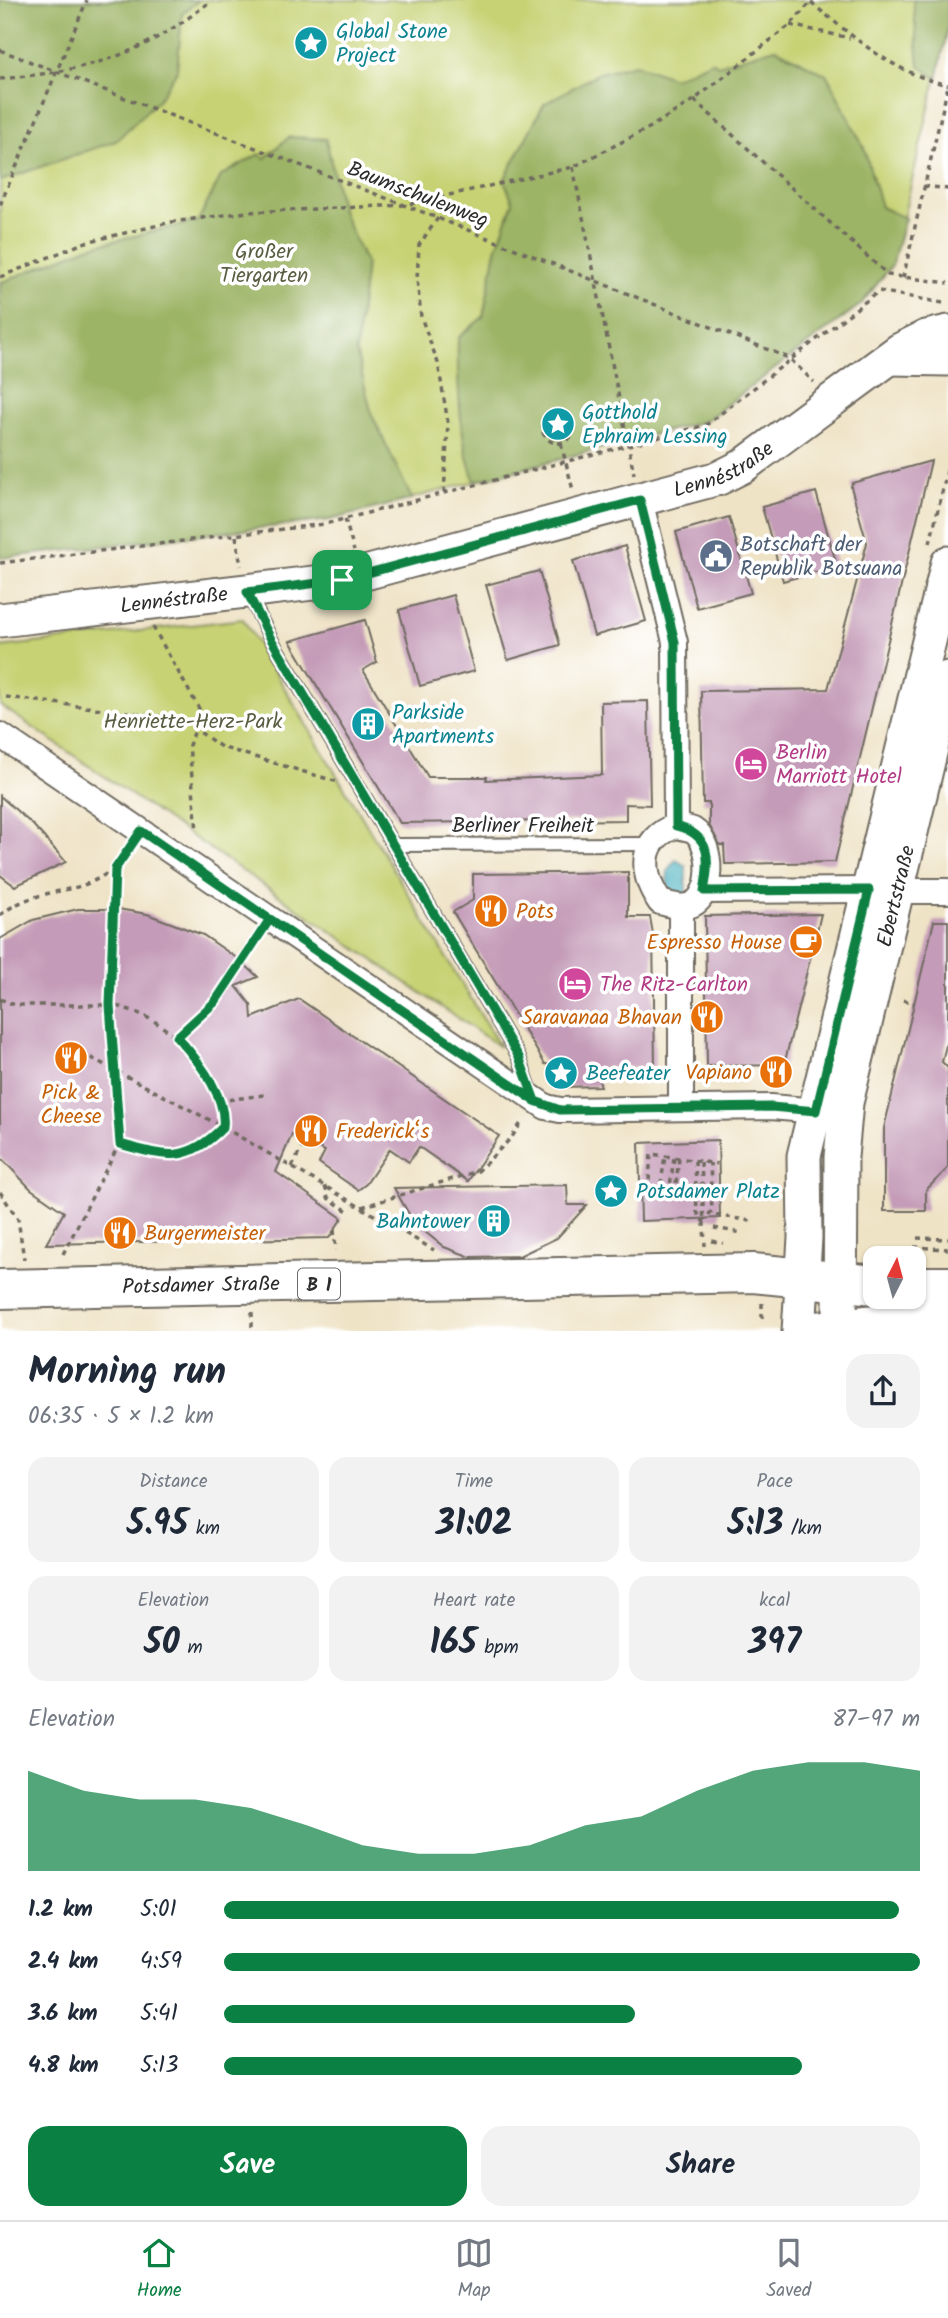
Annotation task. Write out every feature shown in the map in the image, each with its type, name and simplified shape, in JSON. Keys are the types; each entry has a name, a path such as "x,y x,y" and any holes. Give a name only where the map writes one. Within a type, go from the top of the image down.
{"main road":[{"name":"Lennéstraße","path":"0,620 244,581 354,577 637,490 734,472 885,359 913,342 948,332"},
{"path":"885,359 903,356 948,359"},
{"name":"Ebertstraße","path":"830,1112 883,890 948,563"},
{"name":"Ebertstraße","path":"883,890 948,678"},
{"path":"799,1331 804,1156 830,1112"},
{"path":"830,1112 858,1283 832,1330"},
{"name":"Potsdamer Straße","path":"12,1276 612,1277 762,1273 802,1277"},
{"name":"B 1","path":"802,1277 858,1283"},
{"path":"926,1286 948,1286"},
{"path":"832,1330 948,1322"}],"street":[{"path":"637,490 675,642 676,826"},
{"path":"0,734 270,919 529,1110 771,1107 830,1112"},
{"path":"676,826 693,830 703,844 708,862 704,891 699,900 690,906 681,907 660,902 650,889 647,872 650,844 659,831 676,826"},
{"path":"704,891 948,891"},
{"path":"681,907 681,1107"}],"lane":[{"path":"244,581 271,639 519,1057 529,1110"},
{"name":"Berliner Freiheit","path":"395,845 650,844"}],"path":[{"path":"0,205 87,0"},
{"path":"0,79 93,67 135,51 184,23 212,0"},
{"path":"0,277 86,242 194,218 247,212 405,205 573,167 649,128 694,100 790,25 812,1 852,39 926,80 948,85 903,278"},
{"path":"790,25 852,39"},
{"name":"Baumschulenweg","path":"0,50 405,205 789,358 815,383"},
{"path":"694,100 888,275 948,283"},
{"path":"573,167 593,279 637,490"},
{"path":"924,186 948,189"},
{"path":"438,218 419,245 417,279 421,317 438,363 448,423 444,494"},
{"path":"0,563 236,536 345,519 706,425 789,358 879,291 948,304"},
{"path":"557,411 567,414 574,428 570,438 561,443 551,442 542,429 547,415 557,411"},
{"path":"561,443 574,496"},
{"path":"345,519 355,555"},
{"path":"236,536 244,581"},
{"path":"152,625 202,714 189,745 197,831"},
{"path":"6,697 181,719 221,747 338,782 353,777"},
{"path":"0,915 56,890 87,887 115,869 141,831"},
{"path":"63,1254 120,1144 110,1005 115,869"},
{"path":"177,1037 215,1002 270,919"},
{"path":"0,999 15,1005 110,1005 137,1012 177,1037 194,1056 225,1113 223,1127 188,1155 154,1154 120,1144"},
{"path":"903,1000 914,1003"},
{"path":"82,1053 223,1127 434,1251"},
{"path":"219,1101 264,1095"},
{"path":"362,1207 478,1171 512,1137 529,1110"},
{"path":"292,1167 305,1141"},
{"path":"649,1180 651,1154 717,1164"},
{"path":"661,1184 664,1156"},
{"path":"672,1193 676,1158"},
{"path":"695,1161 697,1212 704,1221"},
{"path":"701,1162 705,1246"},
{"path":"704,1221 712,1211 710,1163"},
{"path":"325,1186 328,1198 347,1210 339,1216"},
{"path":"0,1192 18,1219 12,1276"},
{"path":"716,1215 751,1221"},
{"path":"714,1228 742,1233"},
{"path":"334,1230 336,1250"},
{"path":"917,1238 948,1238"},
{"path":"926,1248 948,1249"}],"green space":[{"name":"Großer Tiergarten","path":"0,0 948,0 948,28 892,265 861,304 705,421 329,520 0,558"},
{"path":"0,0 199,0 182,14 177,71 158,100 116,141 0,181"},
{"path":"913,0 948,0 948,28 937,79 919,65"},
{"path":"775,48 827,75 864,148 881,207 905,218 892,265 861,304 705,421 475,481 462,430 458,338 483,317 496,250 513,202 504,180 544,104 599,73 635,64 674,78 712,61 718,65"},
{"path":"289,137 326,139 342,211 366,264 356,351 372,415 412,499 329,520 0,558 0,283 88,247 198,221 221,176 259,154 265,158"},
{"name":"Henriette-Herz-Park","path":"243,619 500,1047 0,705 0,647"}],"water":[{"path":"676,860 686,866 686,893 672,898 668,873"}],"building":[{"path":"931,461 835,862 725,864 724,845 720,845 709,825 709,803 703,803 701,691 828,689 867,543 852,483"},
{"path":"816,492 837,566 783,581 762,507"},
{"path":"729,517 751,593 697,608 676,532"},
{"path":"625,546 646,621 594,636 573,561"},
{"path":"539,571 560,645 508,660 486,585"},
{"path":"453,595 474,671 420,686 399,610"},
{"path":"365,620 377,662 363,670 428,777 487,777 486,780 602,775 601,702 648,701 650,805 626,804 626,820 400,823 290,641"},
{"path":"0,796 33,825 66,862 15,886 0,875"},
{"name":"The Ritz-Carlton","path":"628,872 628,917 650,917 653,934 655,1067 594,1068 601,1086 562,1087 570,1067 545,1064 453,912 473,900 473,874"},
{"path":"78,909 118,909 147,914 203,935 241,961 258,977 236,986 251,1005 252,1018 299,999 499,1136 468,1181 419,1147 409,1162 390,1149 366,1184 358,1190 319,1163 325,1151 292,1134 276,1172 342,1218 329,1238 46,1244 64,1212 31,1189 0,1157 0,939 33,920"},
{"path":"821,914 784,1065 707,1066 705,916"},
{"path":"934,921 948,921 948,1037 942,1062 948,1068 948,1168 926,1190 926,1211 884,1211 884,1128"},
{"path":"718,1140 720,1218 641,1221 639,1143"},
{"name":"Bahntower","path":"567,1185 568,1205 587,1205 557,1238 519,1256 471,1257 444,1247 414,1223 394,1188"}],"place":[{"name":"Global Stone Project","path":"311,43"},
{"name":"Gotthold Ephraim Lessing","path":"558,424"},
{"name":"Botschaft der Republik Botsuana","path":"716,556"},
{"name":"Parkside Apartments","path":"368,724"},
{"name":"Berlin Marriott Hotel","path":"751,764"},
{"name":"Pots","path":"491,911"},
{"name":"Espresso House","path":"806,942"},
{"name":"The Ritz-Carlton","path":"575,984"},
{"name":"Saravanaa Bhavan","path":"707,1017"},
{"name":"Pick & Cheese","path":"71,1058"},
{"name":"Vapiano","path":"776,1072"},
{"name":"Beefeater","path":"561,1073"},
{"name":"Frederick‘s","path":"311,1131"},
{"name":"Potsdamer Platz","path":"611,1191"},
{"name":"Bahntower","path":"494,1221"},
{"name":"Burgermeister","path":"120,1233"}],"route":[{"path":"342,580 247,592 271,639 519,1057 535,1101 270,919 215,1002 177,1037 194,1056 208,1079 225,1113 223,1127 214,1137 188,1155 154,1154 120,1144 110,1005 115,869 141,831 270,919 469,1056 535,1101 553,1110 771,1107 816,1111 869,890 704,891 708,862 703,844 693,830 676,826 675,642 640,500 342,580"}]}
